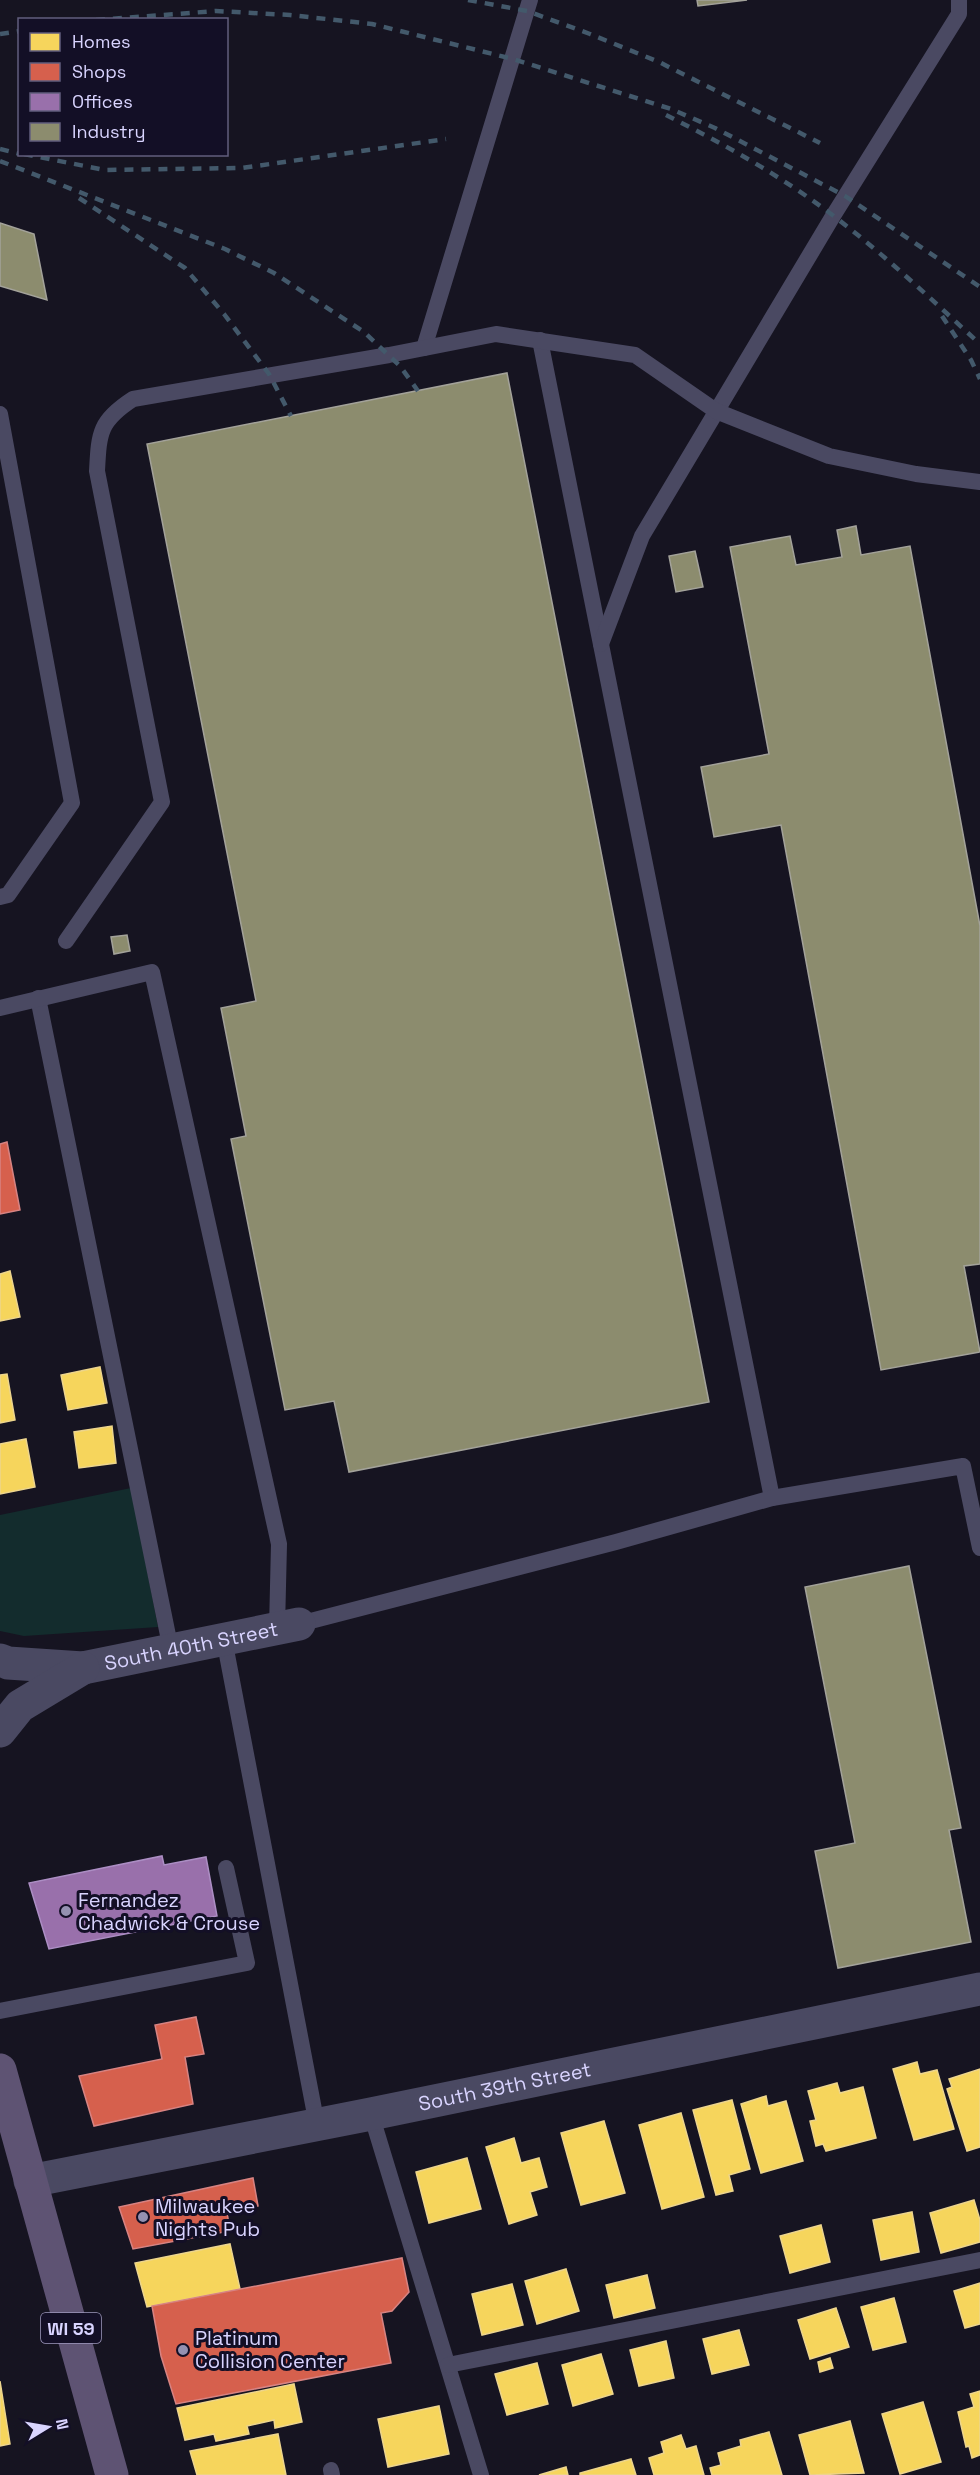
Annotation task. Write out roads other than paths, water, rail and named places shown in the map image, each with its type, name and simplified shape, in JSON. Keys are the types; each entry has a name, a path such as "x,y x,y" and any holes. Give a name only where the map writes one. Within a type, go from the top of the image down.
{"main road":[{"name":"WI 59","path":"0,2070 111,2475"}],"street":[{"name":"South 40th Street","path":"0,1660 8,1664 83,1668 288,1626"},
{"name":"South 40th Street","path":"0,1731 20,1706 83,1668"},
{"name":"South 39th Street","path":"30,2181 317,2125 980,1989"}],"lane":[{"path":"424,348 530,0"},
{"path":"601,644 642,536 959,14 959,0"},
{"path":"66,941 162,802 97,471 99,438 110,414 133,399 424,348 496,333 635,355 716,411 829,456 916,474 980,482"},
{"path":"540,340 772,1498"},
{"path":"0,414 72,803 8,895 0,897"},
{"path":"0,1008 152,972 279,1544 288,1626 616,1542 772,1498 963,1466 980,1548"},
{"path":"38,998 171,1650"},
{"path":"224,1639 317,2125"},
{"path":"0,2011 247,1964 226,1868"},
{"path":"370,2114 481,2475"},
{"path":"447,2366 980,2260"}],"railway":[{"path":"468,0 527,11 659,62 820,143"},
{"path":"123,18 216,11 290,15 372,24 513,59 671,109 715,128 845,196 980,287"},
{"path":"0,34 18,31"},
{"path":"666,115 753,162 815,202 891,263 980,344"},
{"path":"34,156 105,170 242,168 446,139"},
{"path":"0,149 18,154"},
{"path":"0,161 225,249 274,273 364,332 400,366 418,391"},
{"path":"79,198 185,268 224,314 269,374 291,416"},
{"path":"942,316 971,360 980,379"}],"place":[{"name":"Fernandez Chadwick & Crouse","path":"66,1911"},
{"name":"Milwaukee Nights Pub","path":"143,2217"},
{"name":"Platinum Collision Center","path":"183,2350"}]}
